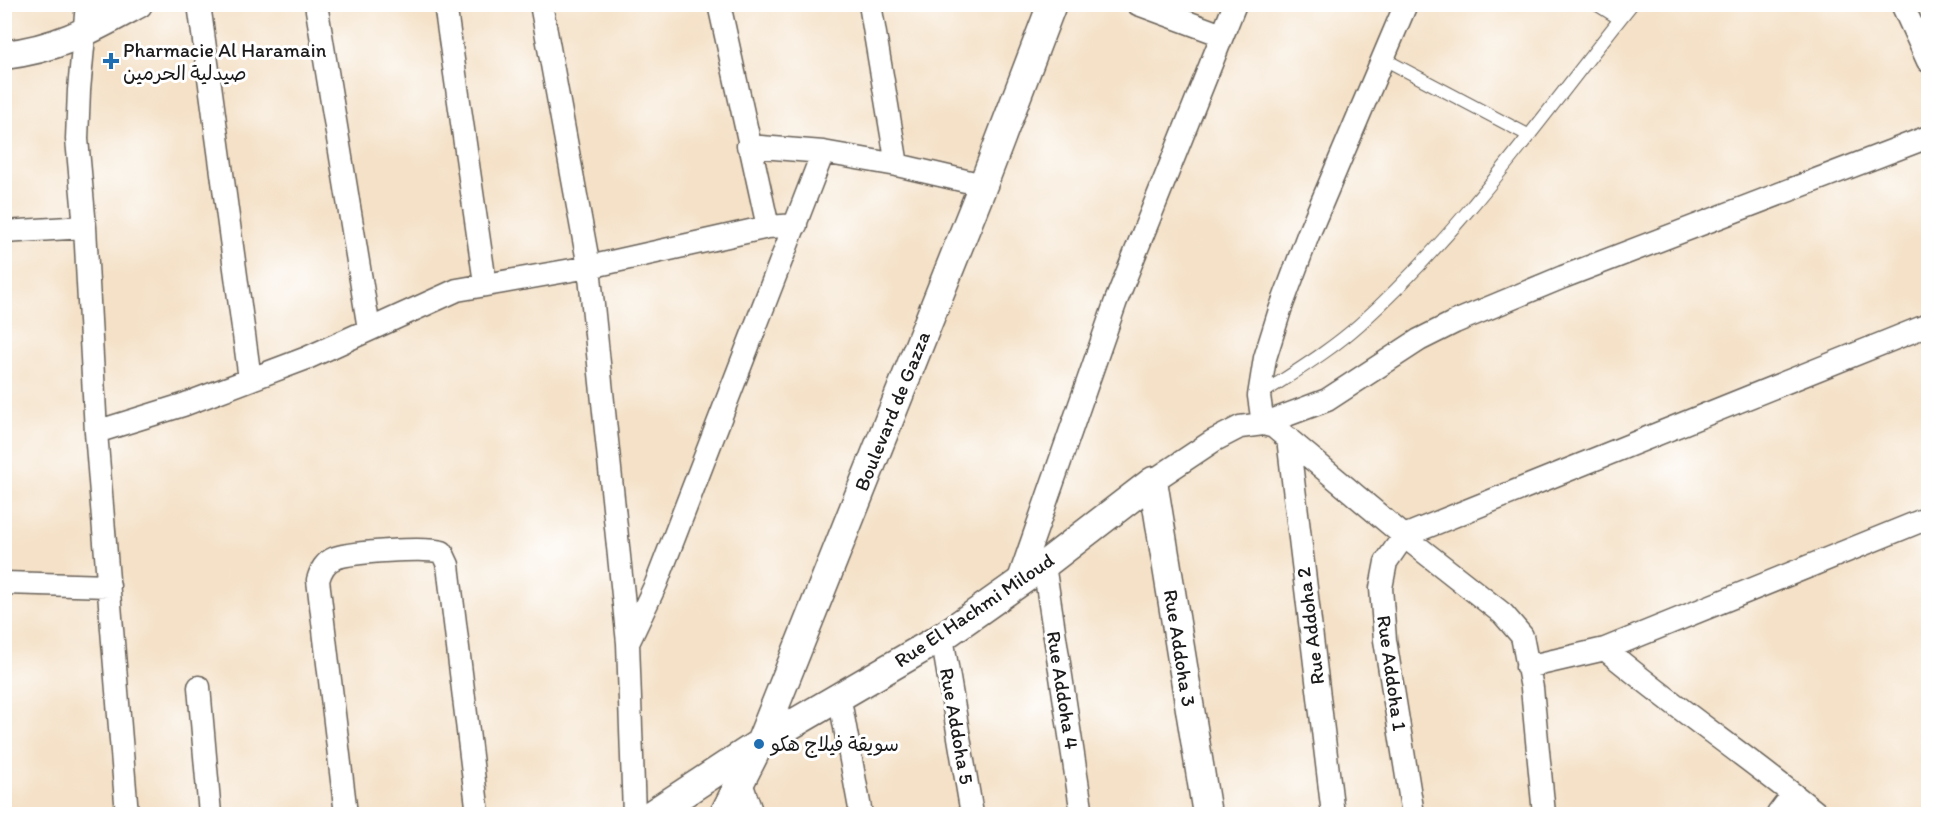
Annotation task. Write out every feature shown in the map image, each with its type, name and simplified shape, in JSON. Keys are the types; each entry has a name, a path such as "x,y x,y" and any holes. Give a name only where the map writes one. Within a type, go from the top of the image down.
{"street":[{"path":"87,4 77,139 85,227 96,432 127,814"},
{"path":"4,55 59,44 84,34 138,4"},
{"path":"199,4 250,380"},
{"path":"316,4 369,329"},
{"path":"445,4 485,283"},
{"path":"541,4 589,267 628,643 634,814"},
{"path":"719,4 748,146 768,227"},
{"path":"870,4 897,165"},
{"name":"Boulevard de Gazza","path":"724,814 760,743 983,185 1052,4"},
{"path":"1138,4 1221,35"},
{"path":"1018,582 1116,301 1235,4"},
{"path":"1406,4 1308,235 1280,310 1264,358 1259,396 1263,424 1274,427 1288,438 1404,536 1503,614 1522,636 1532,688 1544,814"},
{"path":"1902,4 1929,61"},
{"name":"Rue El Hachmi Miloud","path":"652,814 760,743 942,637 1044,565 1153,481 1213,441 1240,427 1263,424 1327,400 1419,340 1455,322 1563,277 1929,137"},
{"path":"748,146 823,152 897,165 983,185"},
{"path":"628,643 656,584 823,152"},
{"path":"96,432 183,405 250,380 457,290 485,283 589,267 768,227 796,225"},
{"path":"4,232 85,227"},
{"path":"1404,536 1929,325"},
{"name":"Rue Addoha 2","path":"1288,438 1333,814"},
{"name":"Rue Addoha 3","path":"1153,481 1208,814"},
{"path":"1527,667 1605,649 1929,518"},
{"name":"Rue Addoha 1","path":"1404,536 1386,562 1381,588 1385,639 1413,814"},
{"path":"346,814 318,579 321,570 335,558 427,548 442,552 448,566 478,814"},
{"name":"Rue Addoha 4","path":"1044,565 1082,814"},
{"path":"4,583 109,586"},
{"name":"Rue Addoha 5","path":"942,637 972,814"},
{"path":"1605,649 1669,703 1818,814"},
{"path":"199,687 210,814"},
{"path":"839,695 861,814"},
{"path":"740,780 752,814"},
{"path":"1778,814 1793,794"}],"lane":[{"path":"1596,4 1620,20"},
{"path":"1259,396 1359,325 1389,295 1478,197 1632,4"},
{"path":"1382,58 1528,135"}],"place":[{"name":"Pharmacie Al Haramain صيدلية الحرمين","path":"111,61"},
{"name":"سويقة فيلاج هكو","path":"759,744"}]}
